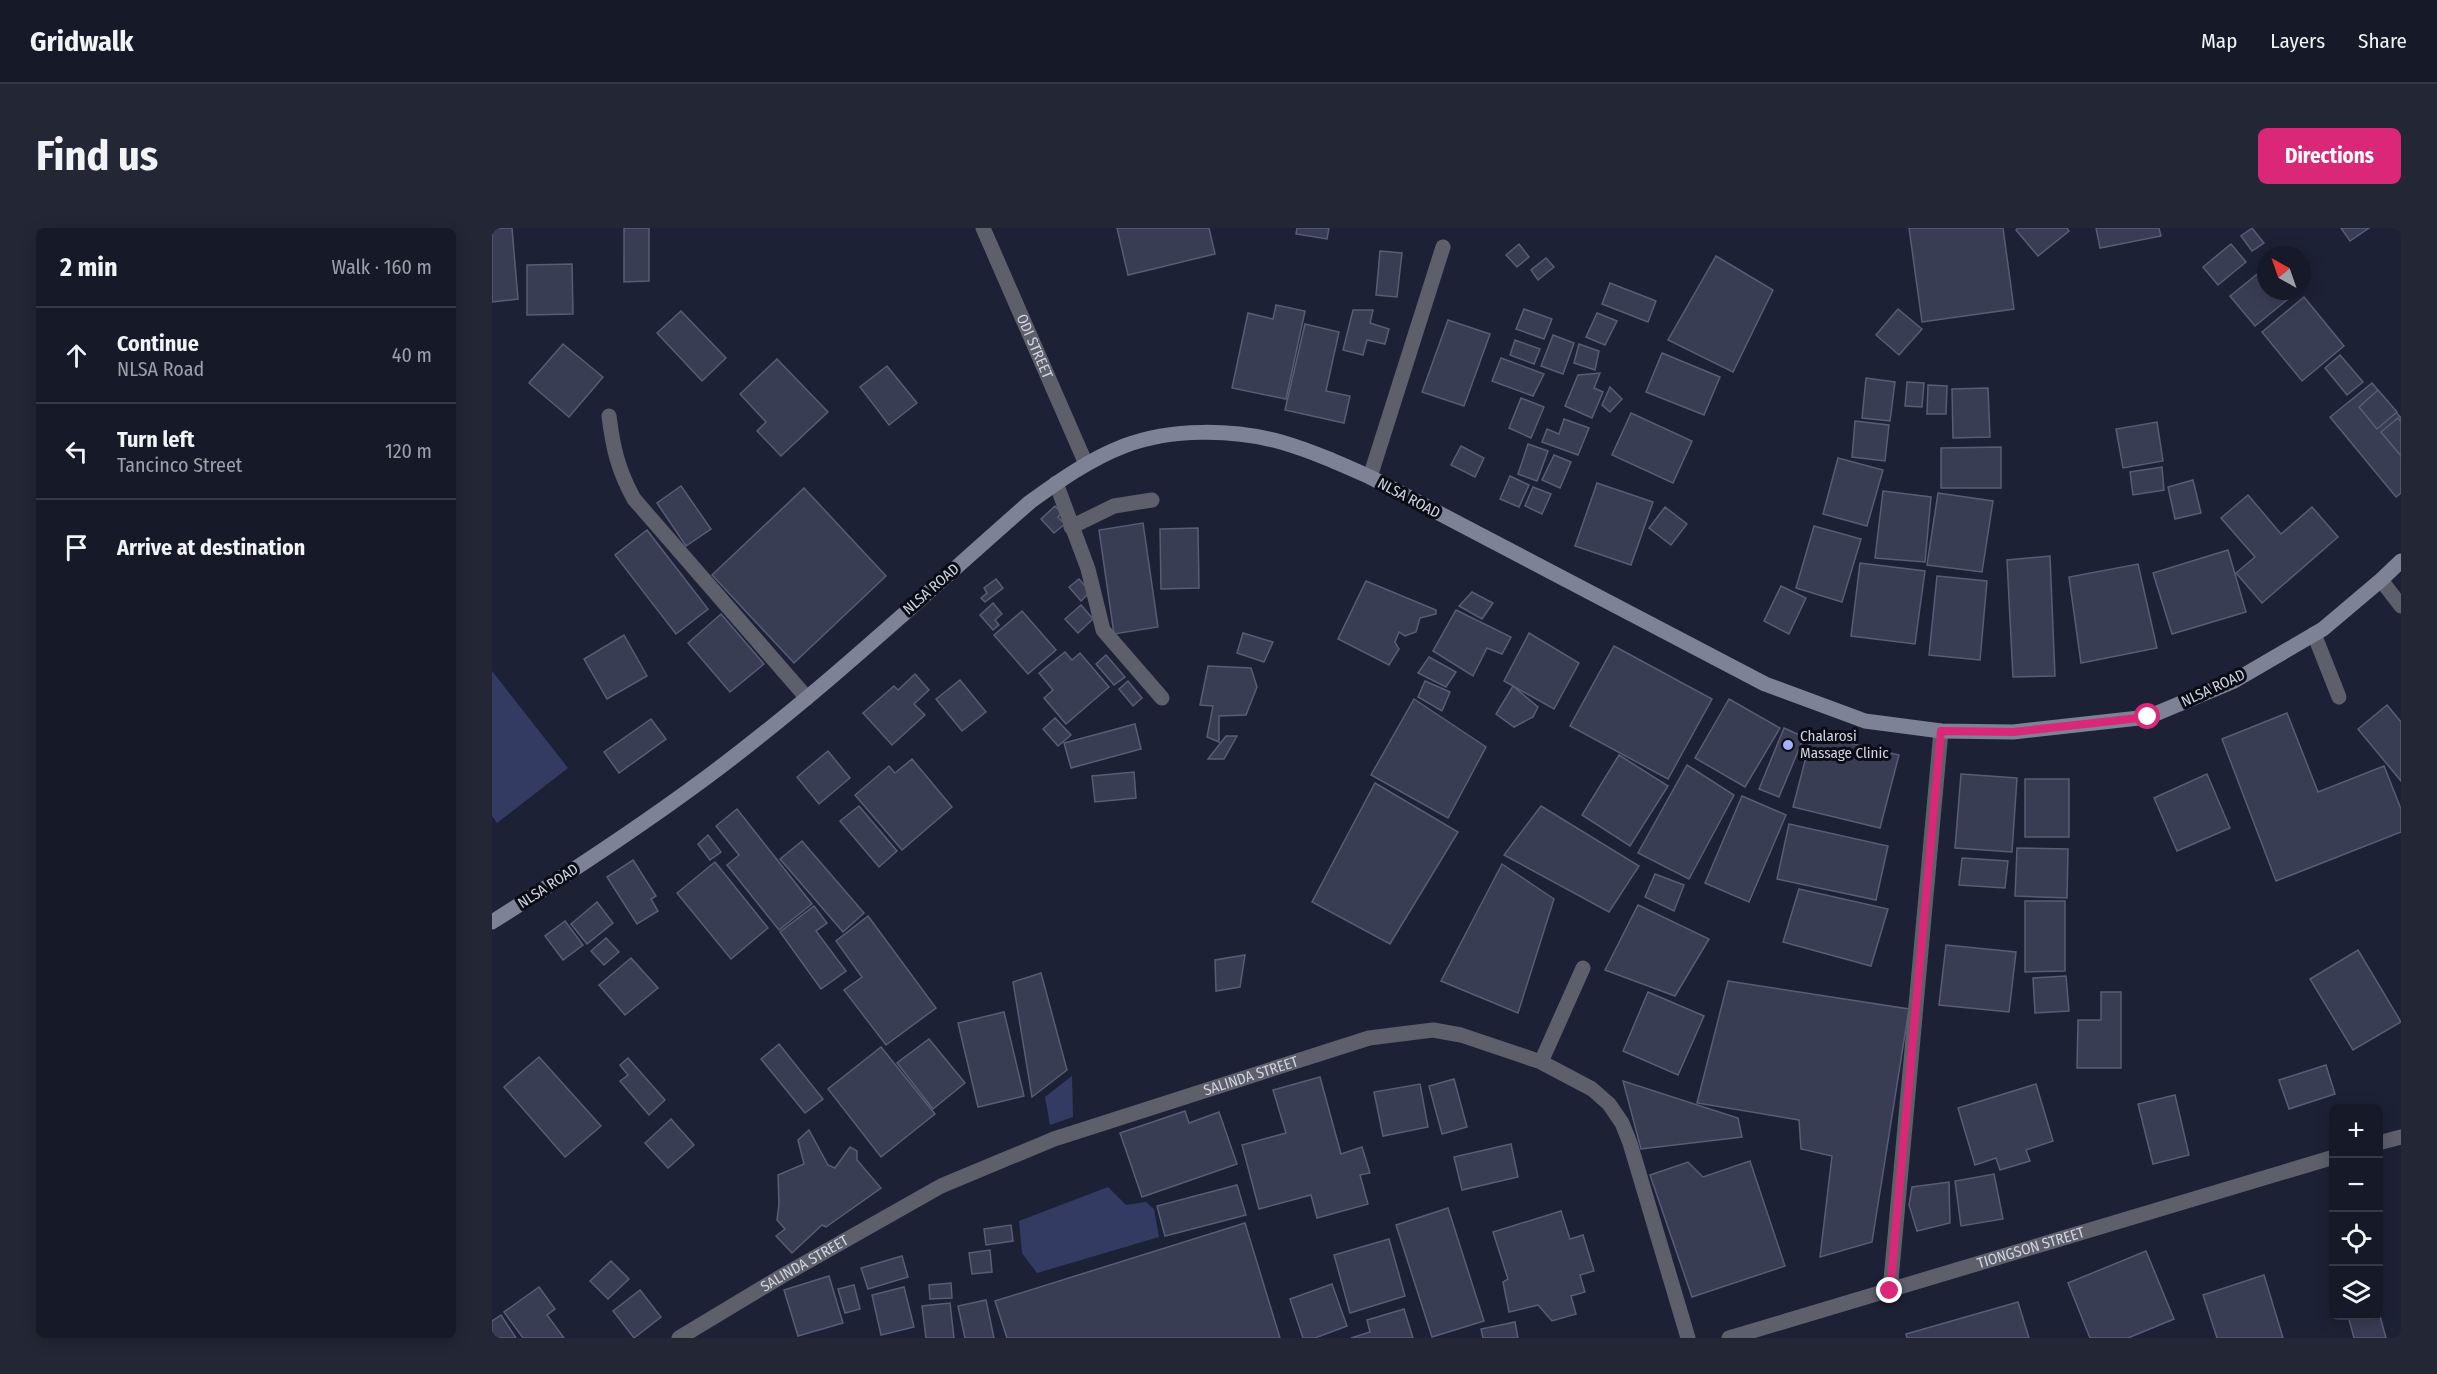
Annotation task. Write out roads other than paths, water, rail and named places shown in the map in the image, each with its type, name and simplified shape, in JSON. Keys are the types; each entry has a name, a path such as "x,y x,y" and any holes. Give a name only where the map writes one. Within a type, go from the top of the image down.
{"main road":[{"name":"NLSA ROAD","path":"492,922 597,855 708,776 807,698 1030,502 1056,483 1124,446 1156,437 1229,435 1280,442 1326,457 1370,477 1765,684 1865,721 1941,731 2013,732 2148,717 2234,681 2314,634 2401,561"}],"street":[{"name":"ODI STREET","path":"983,228 1086,465"},
{"path":"1370,477 1443,247"},
{"path":"609,416 614,455 634,499 807,698"},
{"path":"1056,483 1088,568 1103,630 1162,698"},
{"path":"1071,526 1114,506 1152,500"},
{"path":"2381,580 2401,606"},
{"path":"2314,634 2339,697"},
{"path":"1890,1291 1941,731"},
{"path":"1541,1062 1583,968"},
{"name":"SALINDA STREET","path":"679,1338 782,1276 941,1186 1054,1139 1369,1038 1433,1030 1461,1035 1541,1062 1592,1089 1609,1104 1622,1123 1688,1338"},
{"path":"2383,1142 2401,1137"},
{"name":"TIONGSON STREET","path":"1729,1338 2331,1158"}],"place":[{"name":"Chalarosi Massage Clinic","path":"1788,745"}]}
